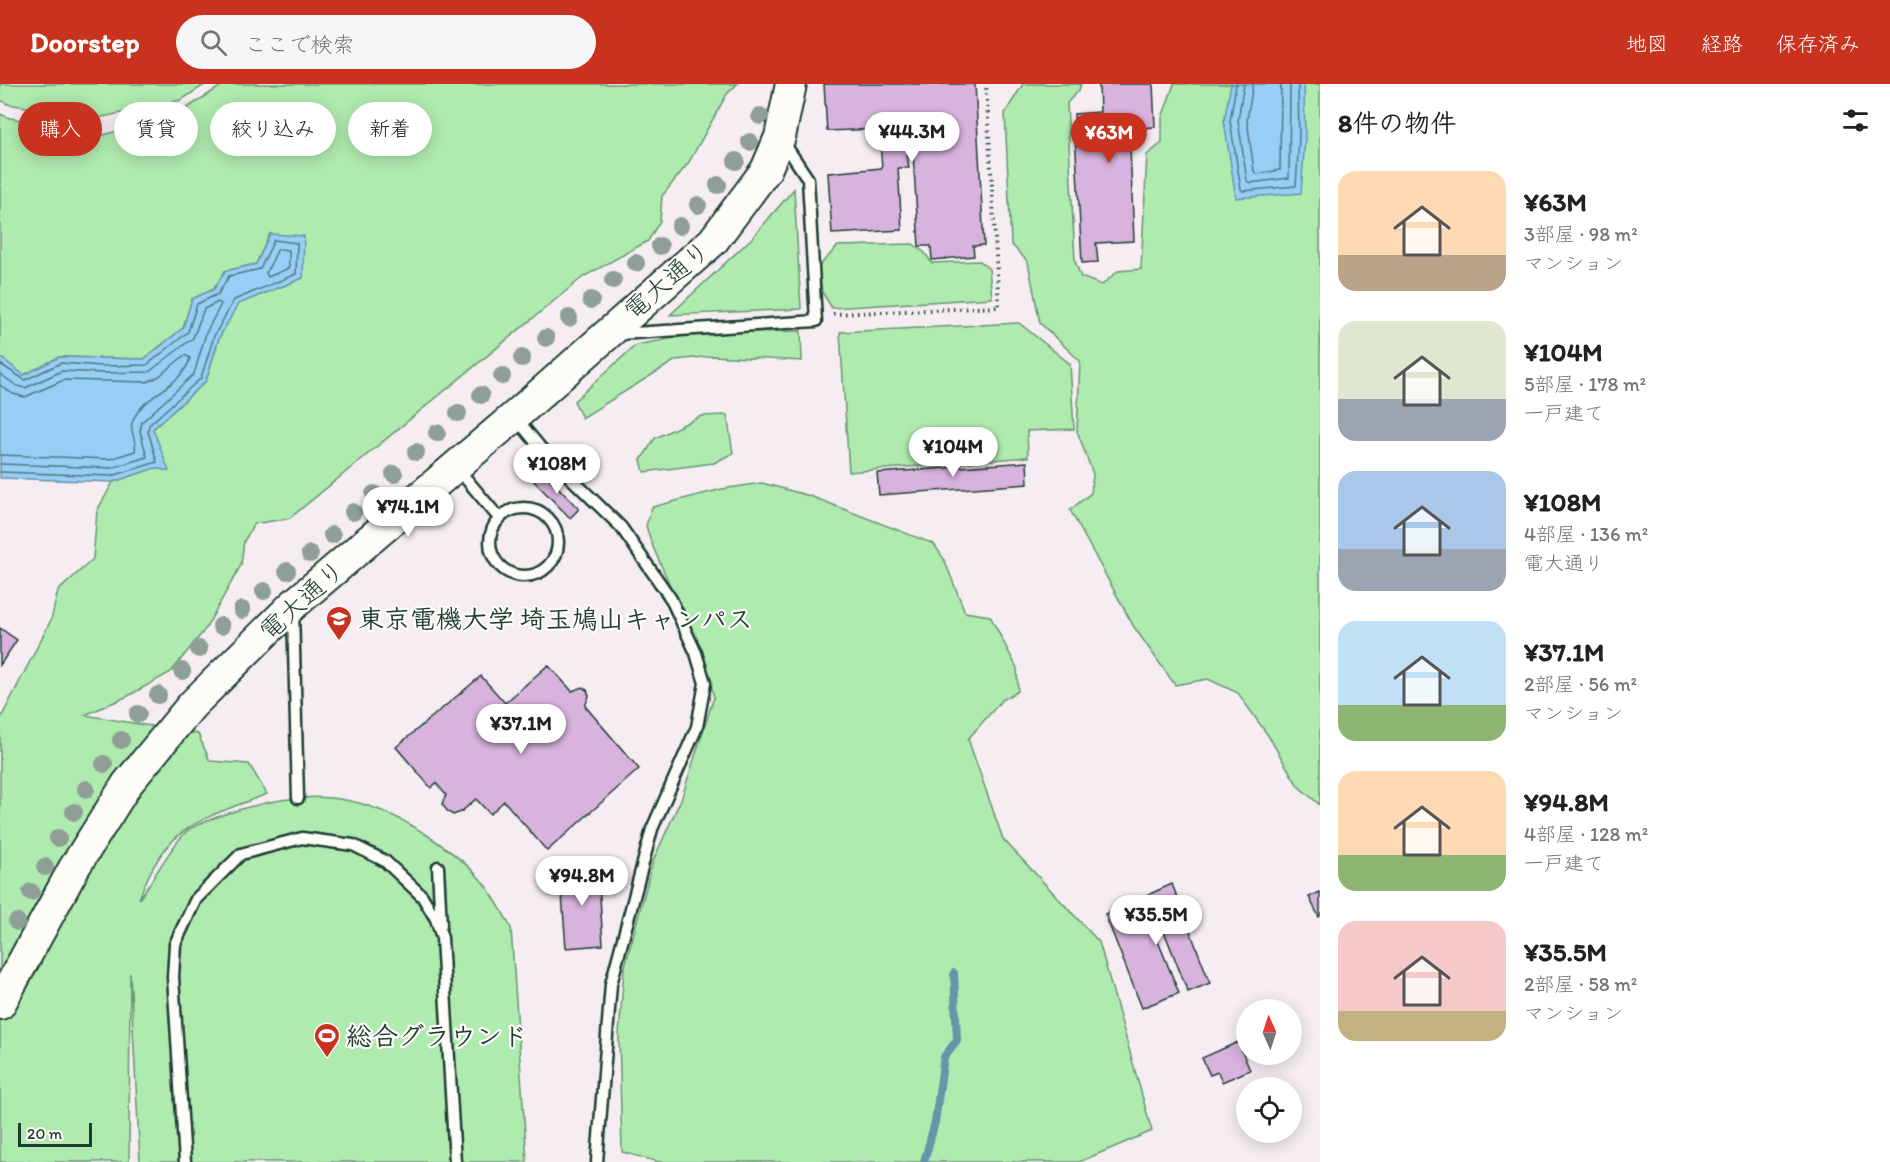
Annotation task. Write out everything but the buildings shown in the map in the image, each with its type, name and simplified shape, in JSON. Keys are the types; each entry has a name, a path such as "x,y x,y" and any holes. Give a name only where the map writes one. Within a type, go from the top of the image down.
{"street":[{"name":"電大通り","path":"0,1004 74,868 128,784 192,705 293,605 515,416 713,241 766,170 780,137 791,84"}],"lane":[{"path":"605,335 816,321 807,179 780,137"},
{"path":"515,416 544,452 621,527 671,599 696,653 705,683 697,727 652,829 611,984 597,1162"},
{"path":"456,466 499,518"},
{"path":"533,509 552,521 559,544 557,556 550,566 529,577 517,576 497,564 491,552 489,540 492,528 499,518 509,511 533,509"},
{"path":"293,605 298,798"},
{"path":"185,1162 173,977 175,944 196,899 241,854 302,838 352,845 385,861 422,896 436,919 442,938"},
{"path":"438,867 455,1162"}],"path":[{"path":"826,315 999,307 986,84"}],"green space":[{"path":"0,84 206,84 181,100 172,102 114,102 114,115 102,117 102,102 18,102 18,106 7,104 0,99"},
{"path":"224,84 737,84 727,94 689,162 662,196 660,221 648,241 583,277 290,518 254,524 244,541 241,565 206,628 171,672 128,696 85,715 198,734 210,761 249,764 267,794 204,819 173,840 149,874 139,899 186,832 214,818 245,808 295,798 340,799 383,811 427,835 455,855 476,875 494,898 511,928 527,1162 140,1162 130,973 129,1162 0,1162 0,720 51,620 58,591 93,559 97,511 113,482 155,468 153,429 206,381 219,338 238,304 303,278 270,234 256,264 225,271 214,289 192,299 183,328 144,359 59,357 24,375 0,357 0,114 18,119 18,156 102,156 102,135 114,132 114,156 198,156 196,102"},
{"path":"1023,84 1081,84 1079,90 1067,103 1075,261 1081,277 1102,285 1118,271 1141,269 1147,155 1162,143 1162,118 1174,84 1320,84 1320,805 1298,786 1269,737 1238,693 1208,679 1175,685 1134,627 1070,510 1091,493 1093,474 1077,431 1080,361 1040,323 1028,262 1011,244 1005,113"},
{"path":"794,189 801,309 670,315 752,238"},
{"path":"913,244 924,252 932,263 980,261 989,269 992,298 832,308 822,292 818,267 838,246"},
{"path":"1019,323 1070,364 1074,429 1027,431 1028,457 849,472 840,332"},
{"path":"801,331 802,361 713,356 676,360 582,418 574,401 636,345 702,333"},
{"path":"727,415 733,453 714,463 644,472 641,460 655,438 701,416"},
{"path":"762,483 810,496 934,544 944,559 965,612 990,616 1017,668 1018,691 1002,700 968,739 1003,839 1099,942 1152,1131 1079,1162 659,1162 622,1152 619,1035 624,970 653,861 682,797 714,697 707,669 653,547 646,526 652,507 722,489"}],"water":[{"path":"1231,84 1304,84 1305,137 1301,193 1236,198 1224,121"},
{"path":"270,234 304,236 303,278 238,304 219,338 206,381 153,429 169,471 155,468 113,482 0,478 0,357 24,375 59,357 144,359 183,328 192,299 214,289 225,271 256,264"}],"waterway":[{"path":"924,1162 935,1122 944,1057 957,1040 954,973"}],"place":[{"name":"東京電機大学 埼玉鳩山キャンパス","path":"339,642"},
{"name":"総合グラウンド","path":"327,1059"}]}
